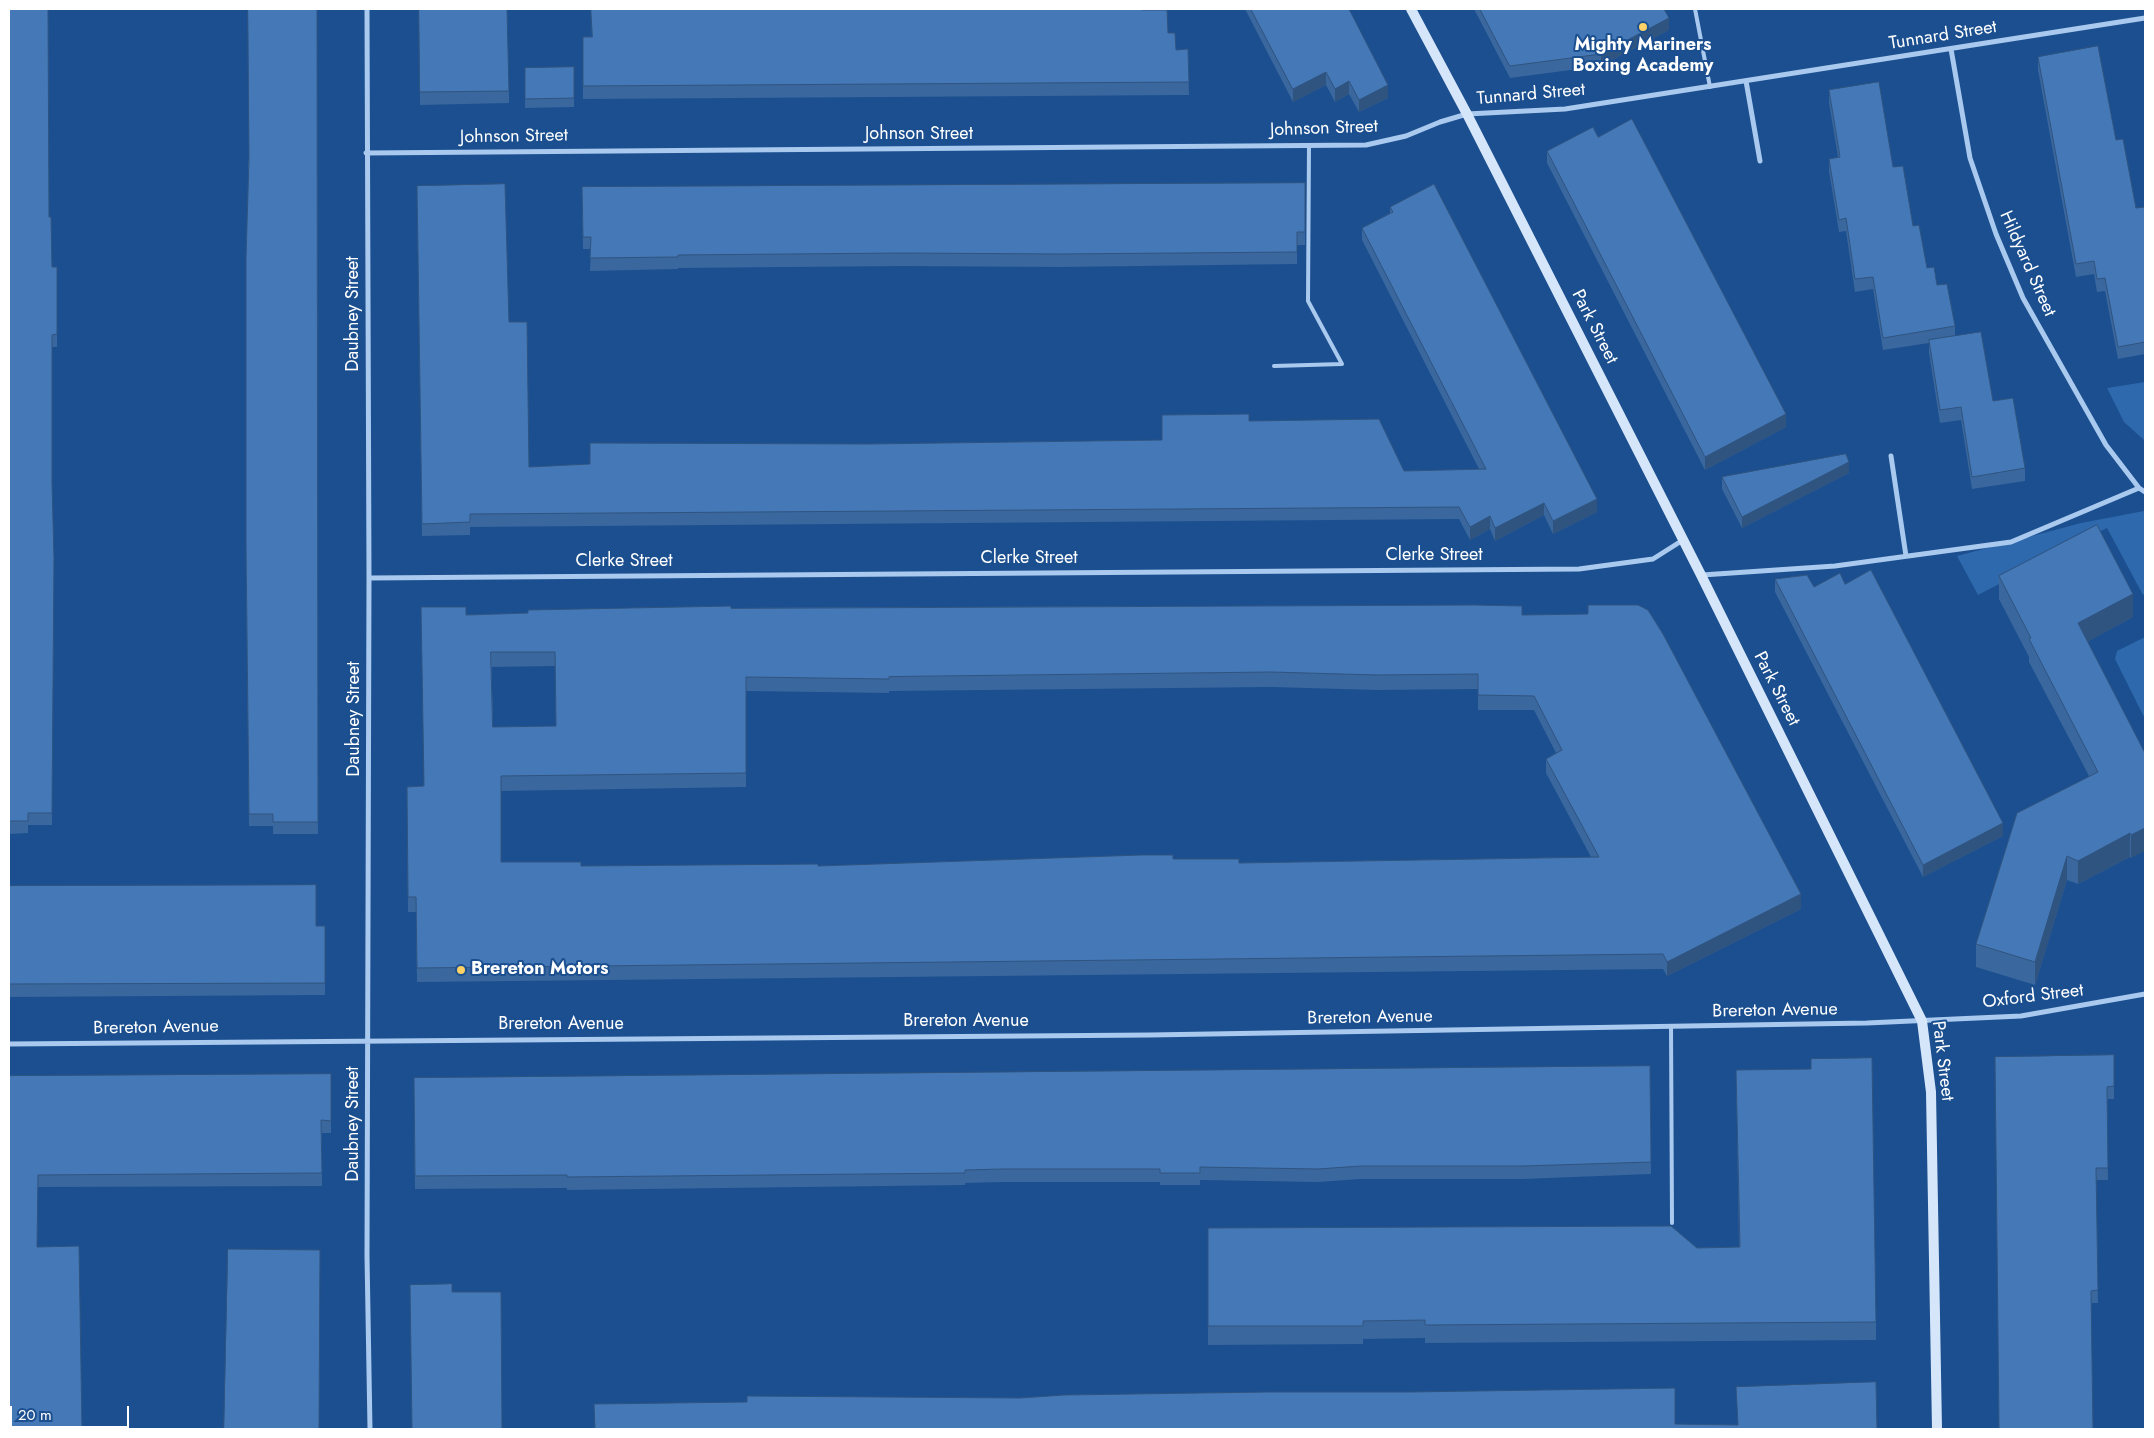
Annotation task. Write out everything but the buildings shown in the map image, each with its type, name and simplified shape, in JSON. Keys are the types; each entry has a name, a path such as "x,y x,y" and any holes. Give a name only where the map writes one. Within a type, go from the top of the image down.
{"street":[{"name":"Daubney Street","path":"367,9 366,153 369,578 367,1256 370,1429"},
{"name":"Park Street","path":"1411,9 1468,114 1702,575 1922,1021 1931,1092 1937,1429"},
{"name":"Tunnard Street","path":"1468,114 1565,109 2145,18"},
{"name":"Hildyard Street","path":"1951,49 1970,158 1999,240 2023,298 2106,445 2139,488 2145,492"},
{"path":"1746,81 1760,161"},
{"name":"Johnson Street","path":"366,153 1366,144 1406,136 1440,122 1468,114"},
{"path":"1891,456 1906,556"},
{"path":"1702,575 1835,566 2011,542 2139,488"},
{"name":"Clerke Street","path":"369,578 1579,569 1653,559 1684,540"},
{"name":"Oxford Street","path":"1922,1021 2021,1016 2145,994"},
{"name":"Brereton Avenue","path":"9,1044 1140,1035 1922,1021"}],"lane":[{"path":"1695,9 1710,87"},
{"path":"1274,366 1342,364 1308,301 1308,145"},
{"path":"1671,1026 1672,1223"}],"shaded area":[{"path":"2145,382 2145,441 2124,422 2107,388"},
{"path":"2144,511 2145,594 2143,595 2107,528 1978,595 1957,556 2081,523"},
{"path":"2145,637 2145,719 2115,659 2117,651"}],"place":[{"name":"Mighty Mariners Boxing Academy","path":"1643,27"},
{"name":"Brereton Motors","path":"461,970"}]}
